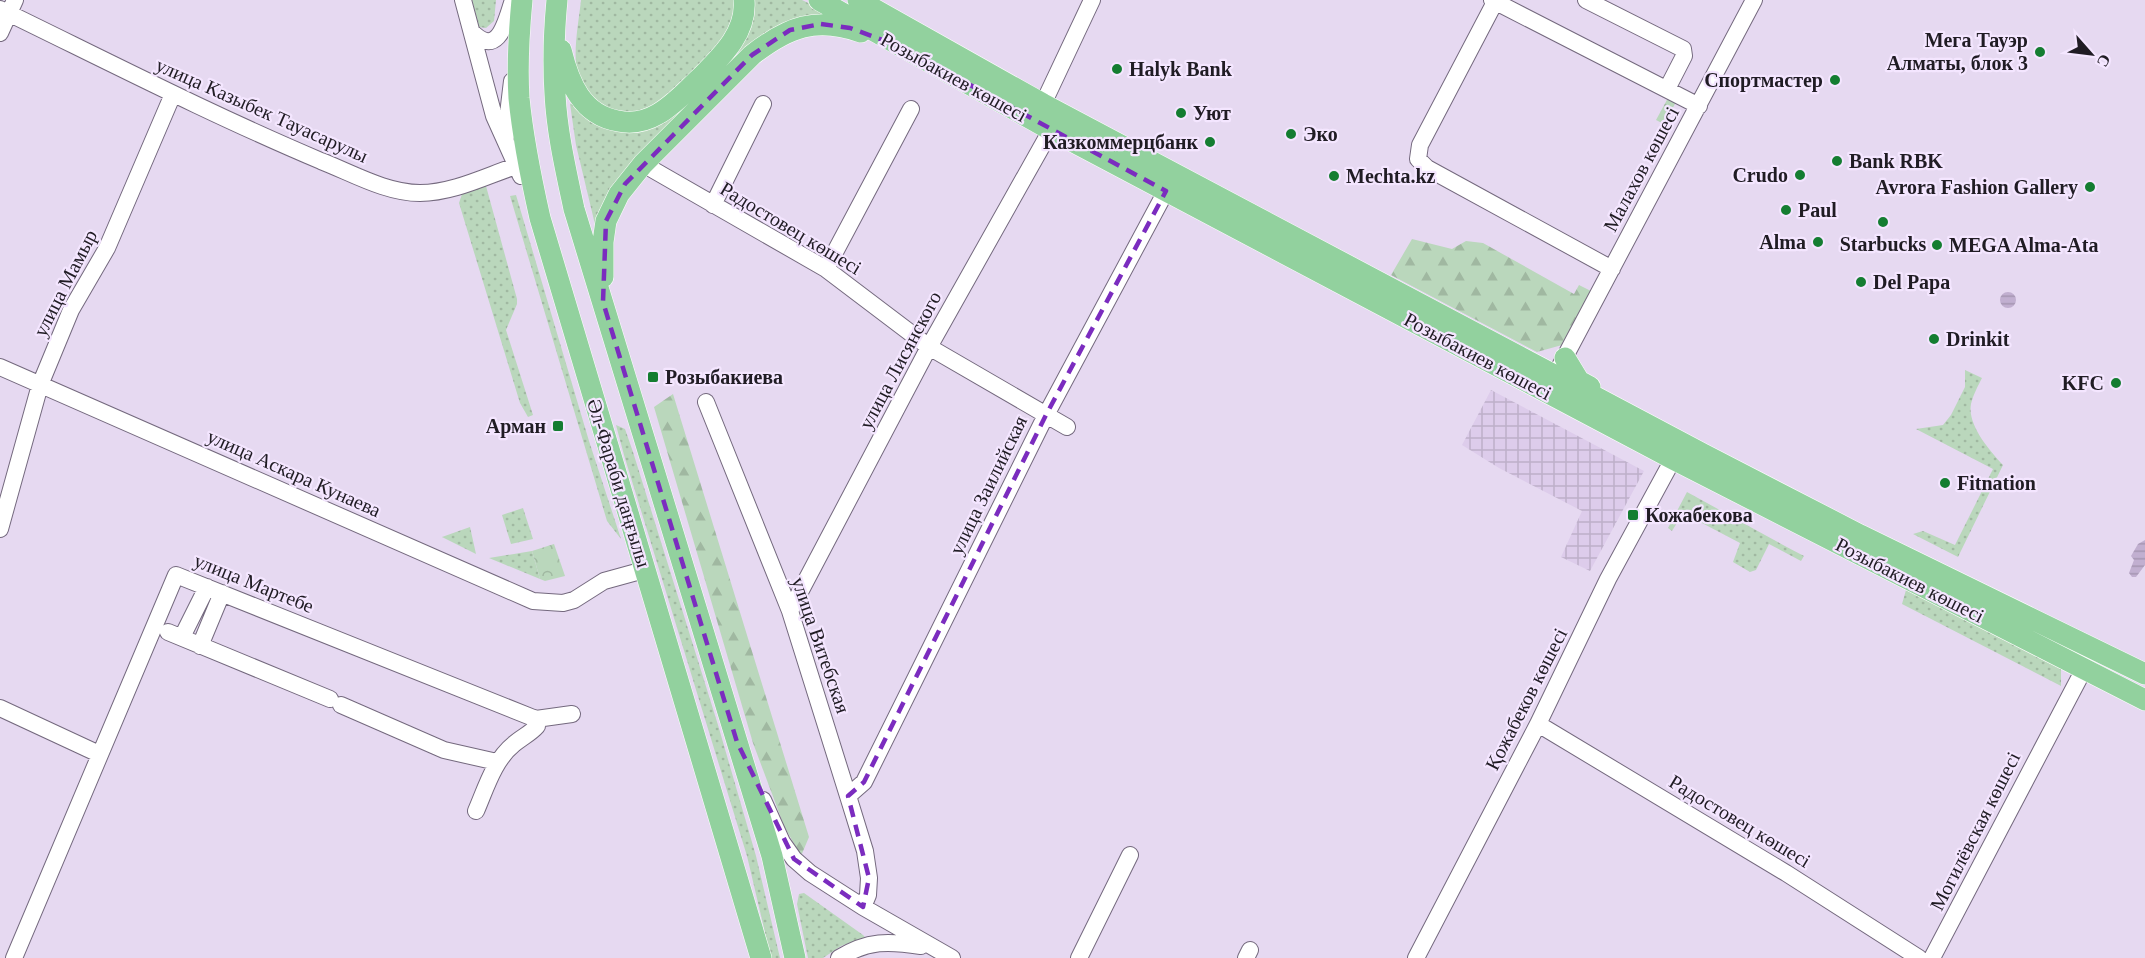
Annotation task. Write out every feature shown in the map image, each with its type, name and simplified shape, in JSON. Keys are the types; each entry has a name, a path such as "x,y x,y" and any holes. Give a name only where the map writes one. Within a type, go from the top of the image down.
{"main road":[{"name":"Әл-Фараби даңғылы","path":"522,0 518,38 519,97 526,156 540,218 761,958"},
{"name":"Әл-Фараби даңғылы","path":"558,0 554,40 555,95 561,150 574,209 772,856 795,958"},
{"path":"558,0 561,51 573,86 586,106 597,114 627,123 659,114 674,103 717,60 736,36 742,22 744,0"},
{"name":"Розыбакиев көшесі","path":"819,0 896,45 1166,191 1555,376 1579,381 1619,402 1659,430 1677,451 1851,530 2145,674"},
{"name":"Розыбакиев көшесі","path":"860,1 1043,104 1555,376 1677,451 2145,700"},
{"path":"603,302 603,242 606,221 619,194 643,164 752,55 771,40 790,30 806,26 836,25 896,45"}],"street":[{"path":"463,0 494,116 505,141"},
{"path":"472,32 485,41 498,37 503,30 513,0"},
{"path":"1043,104 1092,0"},
{"path":"1586,0 1683,49 1684,56 1667,89"},
{"name":"Малахов көшесі","path":"1555,376 1754,0"},
{"path":"1612,269 1427,168 1418,159 1420,145 1493,1 1699,106"},
{"path":"0,33 8,8"},
{"name":"улица Казыбек Тауасарулы","path":"8,8 173,94 304,154 384,186 420,193 448,189 510,168"},
{"path":"518,38 505,141 510,168 540,218"},
{"name":"улица Мамыр","path":"0,529 40,385 71,310 107,248 173,94"},
{"path":"713,205 763,104"},
{"path":"826,269 911,109"},
{"name":"улица Лисянского","path":"789,611 929,347 1051,130"},
{"name":"Радостовец көшесі","path":"643,164 826,269 929,347 1068,427"},
{"name":"улица Заилийская","path":"848,796 864,782 1046,415 1166,191"},
{"name":"улица Аскара Кунаева","path":"0,367 533,601 563,603 574,600 604,581 644,570"},
{"name":"улица Витебская","path":"706,402 789,611 848,796 865,851 869,878 868,895 862,906"},
{"name":"Қожабеков көшесі","path":"1416,958 1538,724 1608,579 1677,451"},
{"name":"улица Мартебе","path":"14,958 176,575 536,719 572,714"},
{"path":"215,590 175,635 444,750 498,762"},
{"path":"200,646 215,590"},
{"name":"Могилёвская көшесі","path":"1932,958 2084,669"},
{"path":"0,708 99,754"},
{"path":"476,811 498,762 514,744 531,733 537,726 536,719"},
{"name":"Радостовец көшесі","path":"1538,724 1786,873 1919,958"},
{"path":"737,742 782,842 794,859 820,880 952,958"},
{"path":"1079,958 1130,855"},
{"path":"839,958 855,948 874,943 897,950 931,947"}],"highlighted area":[{"path":"821,24 850,28 896,45 1166,191 1046,415 864,782 848,796 869,878 863,907 794,859 737,742 603,302 606,221 625,184 752,55 790,30"}],"shaded area":[{"path":"2005,292 2011,292 2016,300 2014,306 2005,308 2000,303 2000,297"},
{"path":"1491,390 1644,471 1590,571 1561,557 1582,511 1499,468 1462,445"},
{"path":"2145,540 2145,565 2136,577 2132,577 2129,573 2134,560 2131,556 2138,544"}],"green space":[{"path":"472,0 496,0 494,21 486,28 479,27"},
{"path":"581,0 734,0 726,31 706,58 657,103 629,112 618,111 598,102 583,85 578,74 576,48"},
{"path":"755,0 802,0 839,18 765,33 735,55 750,29"},
{"path":"1668,98 1676,102 1664,124 1656,120"},
{"path":"689,102 625,172 598,237 576,145 570,104 573,103 599,124"},
{"path":"486,186 517,299 506,330 533,415 528,417 520,403 459,203 462,194"},
{"path":"516,195 589,441 621,539 607,521 510,196"},
{"path":"1412,239 1452,249 1466,241 1483,243 1574,294 1579,285 1591,291 1562,345 1537,352 1391,275"},
{"path":"1965,370 1982,378 1971,404 1972,420 1992,453 2003,465 1958,557 1913,534 1923,531 1955,545 1993,469 1916,429 1943,425 1951,415 1965,387"},
{"path":"673,394 809,837 801,856 784,826 753,743 654,407"},
{"path":"616,425 625,429 633,452 718,725 756,856 780,958 771,958 747,856"},
{"path":"1687,492 1804,556 1801,561 1769,544 1756,570 1750,572 1733,562 1740,543 1683,513 1672,531 1668,528"},
{"path":"523,508 533,539 511,544 502,515"},
{"path":"470,527 476,554 442,537"},
{"path":"554,544 565,576 545,581 540,579 532,551"},
{"path":"532,551 540,579 489,558"},
{"path":"1906,590 2061,668 2061,686 1902,604"},
{"path":"804,893 865,937 841,946 823,958 808,958 797,904 799,894"}],"place":[{"name":"Мега Тауэр Алматы, блок 3","path":"2040,52"},
{"name":"Halyk Bank","path":"1117,69"},
{"name":"Спортмастер","path":"1835,80"},
{"name":"Уют","path":"1181,113"},
{"name":"Эко","path":"1291,134"},
{"name":"Казкоммерцбанк","path":"1210,142"},
{"name":"Bank RBK","path":"1837,161"},
{"name":"Crudo","path":"1800,175"},
{"name":"Mechta.kz","path":"1334,176"},
{"name":"Avrora Fashion Gallery","path":"2090,187"},
{"name":"Paul","path":"1786,210"},
{"name":"Starbucks","path":"1883,222"},
{"name":"Alma","path":"1818,242"},
{"name":"MEGA Alma-Ata","path":"1937,245"},
{"name":"Del Papa","path":"1861,282"},
{"name":"Drinkit","path":"1934,339"},
{"name":"Розыбакиева","path":"653,377"},
{"name":"KFC","path":"2116,383"},
{"name":"Арман","path":"558,426"},
{"name":"Fitnation","path":"1945,483"},
{"name":"Кожабекова","path":"1633,515"}]}
